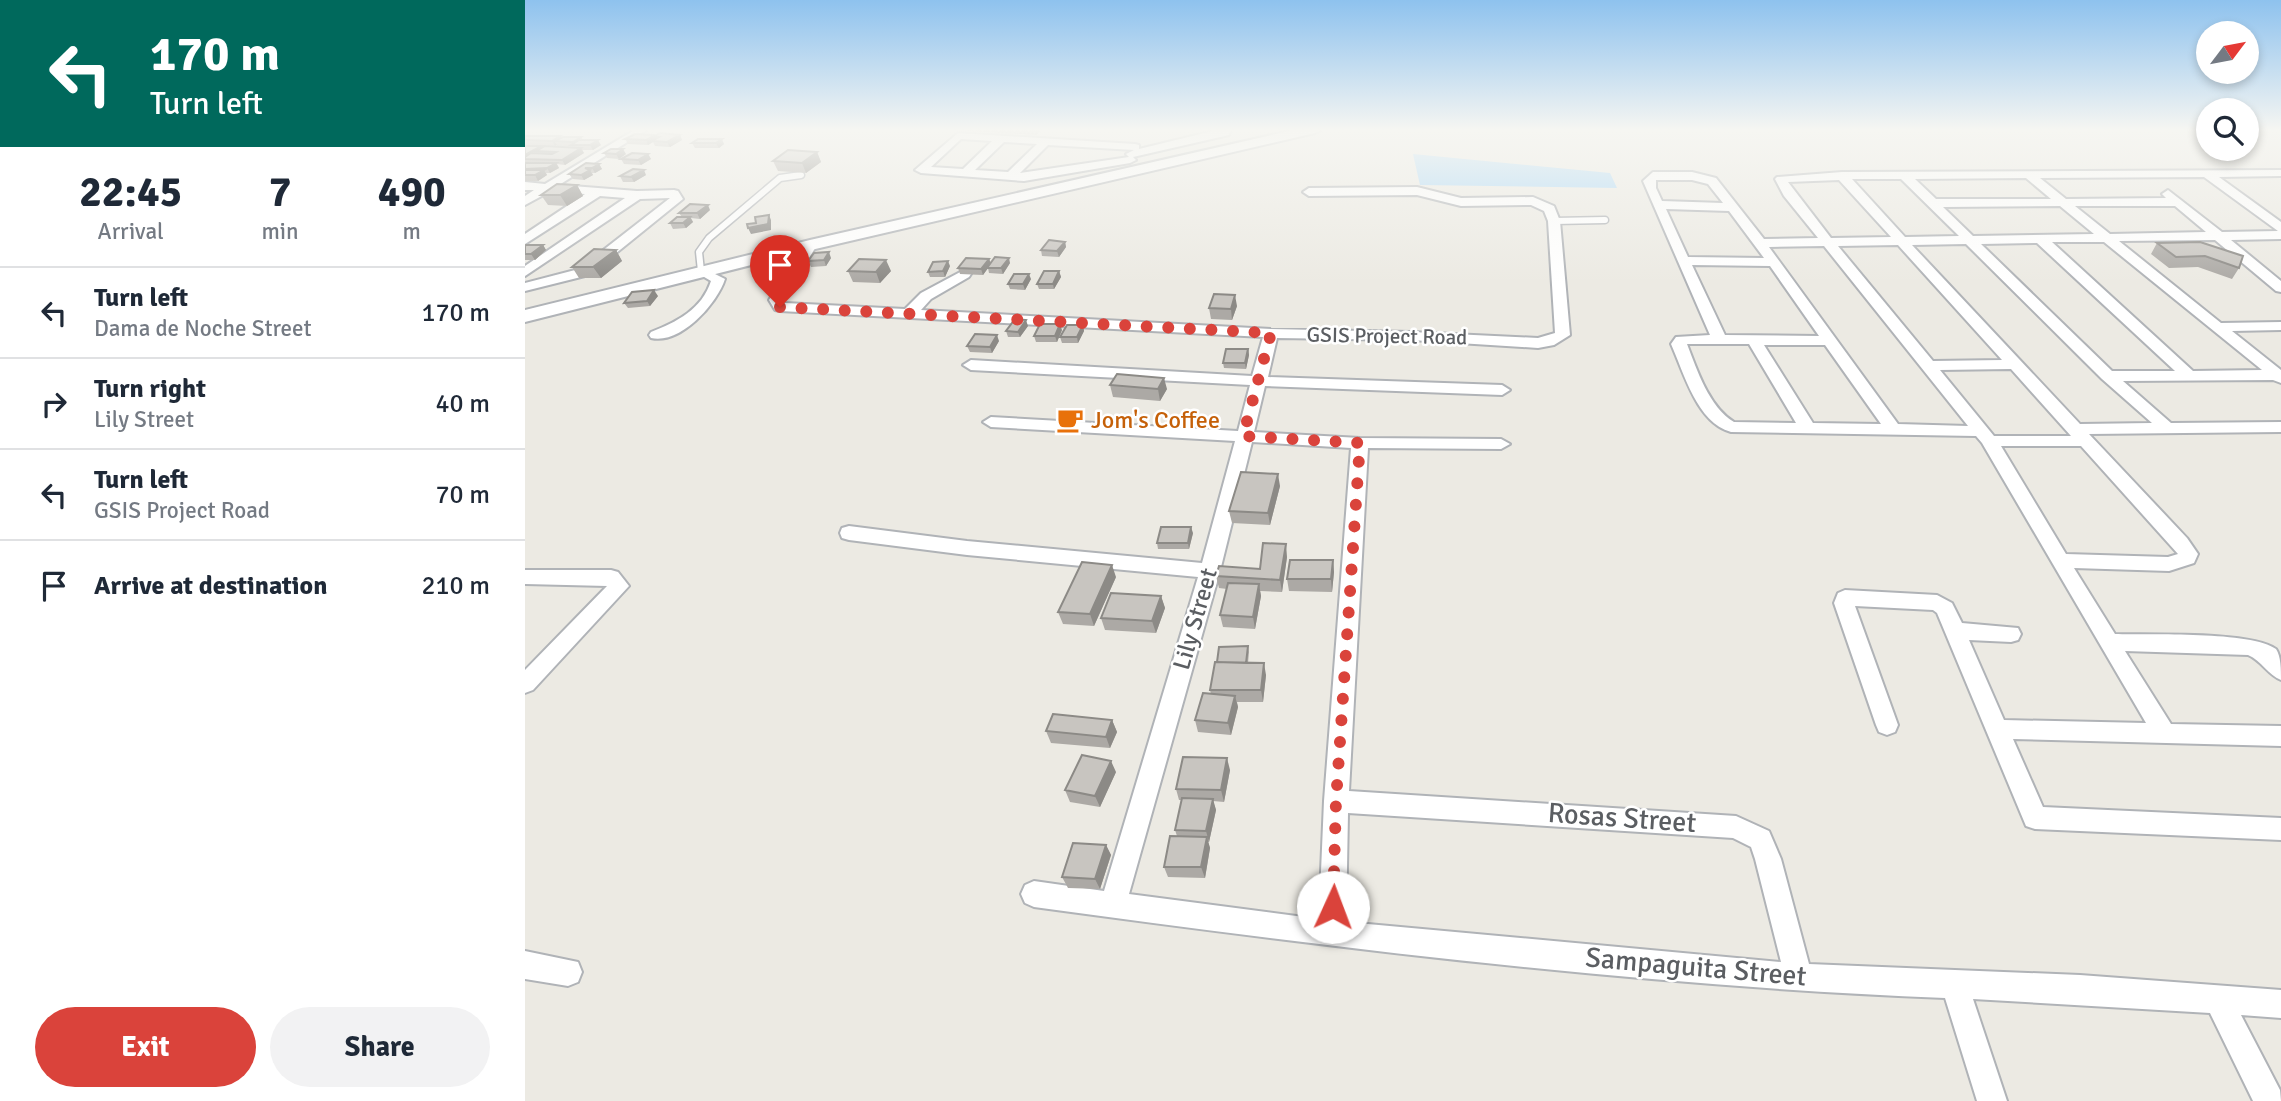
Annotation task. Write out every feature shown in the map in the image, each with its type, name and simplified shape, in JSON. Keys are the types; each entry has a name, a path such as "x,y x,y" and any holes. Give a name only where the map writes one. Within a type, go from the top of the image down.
{"street":[{"path":"525,201 558,180"},
{"path":"525,316 810,245 1048,180"},
{"path":"1650,180 1658,205 1719,340"},
{"path":"1710,180 1760,243 1892,428"},
{"path":"1782,180 1788,193 1931,366 1985,436 2164,733"},
{"path":"1846,180 2082,435 2188,554 2184,561 2169,564 2060,561"},
{"path":"1909,180 2108,376 2166,427"},
{"path":"2036,180 2280,376"},
{"path":"2151,180 2281,288"},
{"path":"2216,180 2281,228"},
{"path":"525,186 637,195 674,194 677,199 584,272 525,287"},
{"path":"1309,192 1417,191 1461,202 1533,201 1550,209 1554,220"},
{"path":"525,240 597,192"},
{"path":"525,272 637,195"},
{"path":"1932,203 2178,202"},
{"path":"1658,205 1731,207"},
{"name":"GSIS Project Road","path":"810,245 776,300 780,307 1271,333 1437,337 1538,343 1549,342 1563,335 1554,220"},
{"path":"1760,243 2281,235"},
{"path":"2038,237 2190,376"},
{"path":"1684,261 1773,262"},
{"path":"656,335 682,324 708,301 718,279 701,271"},
{"path":"909,314 926,296 964,274"},
{"path":"2219,327 2281,326"},
{"name":"Lily Street","path":"1113,904 1210,571 1271,333"},
{"path":"1828,341 1688,339 1681,340 1679,344 1707,403 1725,425 1738,428 1892,428 1985,436 2082,435 2166,427 2281,427"},
{"path":"1754,341 1808,428"},
{"path":"1931,366 2015,364"},
{"path":"971,365 1259,381 1501,390"},
{"path":"2108,376 2280,376"},
{"path":"991,422 1360,443 1501,444"},
{"path":"1332,933 1336,801 1360,443"},
{"path":"849,533 967,548 1210,571"},
{"path":"525,578 611,577 619,586 525,684"},
{"path":"1887,725 1844,603 1845,598 1937,603 1945,608 2035,818 2281,829"},
{"path":"1955,631 2011,634"},
{"path":"2108,642 2251,647 2268,655 2281,671"},
{"path":"1996,729 2281,736"},
{"name":"Rosas Street","path":"1336,801 1736,827 1760,839 1799,978"},
{"name":"Sampaguita Street","path":"1034,894 1332,933 1799,978 2080,989 2281,1004"},
{"path":"525,965 568,972"},
{"path":"1955,986 1993,1101"},
{"path":"2218,999 2269,1101"}],"lane":[{"path":"701,271 699,252 709,238 777,180"},
{"path":"1554,220 1605,220"}],"water":[{"path":"1419,180 1613,180 1617,188 1420,185"}],"building":[{"path":"557,184 577,185 560,195 541,195"},
{"path":"690,204 708,205 697,213 679,213"},
{"path":"769,215 768,224 748,228 747,224 756,223 755,217"},
{"path":"677,217 690,217 683,223 670,223"},
{"path":"1049,240 1065,242 1057,251 1041,250"},
{"path":"2200,242 2243,256 2239,268 2205,256 2176,257 2157,243"},
{"path":"526,245 543,245 531,254 525,254"},
{"path":"594,249 616,250 593,267 572,267"},
{"path":"784,251 787,258 770,262 768,255"},
{"path":"829,252 824,260 808,261 814,253"},
{"path":"995,257 1009,258 1001,268 987,268"},
{"path":"966,258 989,259 981,269 958,268"},
{"path":"859,259 886,260 876,272 848,271"},
{"path":"948,261 943,271 928,272 933,262"},
{"path":"1044,271 1059,271 1053,284 1037,284"},
{"path":"1014,274 1029,274 1023,284 1008,284"},
{"path":"654,290 647,301 624,303 632,292"},
{"path":"1214,294 1235,295 1231,309 1209,308"},
{"path":"1015,319 1026,320 1018,332 1006,331"},
{"path":"1040,324 1060,324 1055,336 1034,336"},
{"path":"1067,325 1083,325 1077,337 1060,337"},
{"path":"975,334 997,335 990,347 967,346"},
{"path":"1226,349 1248,349 1245,363 1223,363"},
{"path":"1117,374 1164,378 1158,389 1110,385"},
{"path":"1241,472 1278,474 1268,513 1229,511"},
{"path":"1161,527 1191,527 1188,543 1157,543"},
{"path":"1263,543 1286,544 1280,580 1216,576 1219,566 1260,569"},
{"path":"1290,560 1333,560 1331,579 1287,579"},
{"path":"1082,562 1112,565 1090,614 1058,612"},
{"path":"1228,583 1259,584 1253,617 1220,615"},
{"path":"1111,593 1161,596 1152,621 1101,618"},
{"path":"1248,646 1246,663 1217,662 1219,647"},
{"path":"1215,662 1264,663 1261,690 1210,690"},
{"path":"1203,693 1235,696 1228,723 1195,720"},
{"path":"1053,714 1112,720 1106,737 1046,731"},
{"path":"1082,755 1111,761 1095,796 1065,790"},
{"path":"1183,757 1227,758 1221,790 1176,789"},
{"path":"1182,798 1213,799 1206,831 1175,830"},
{"path":"1170,836 1207,837 1201,867 1164,867"},
{"path":"1073,843 1106,845 1095,879 1062,877"}],"place":[{"name":"Jom's Coffee","path":"1070,420"}],"route":[{"path":"780,307 791,310 1271,333 1243,436 1360,443 1336,801 1333,907"}]}
